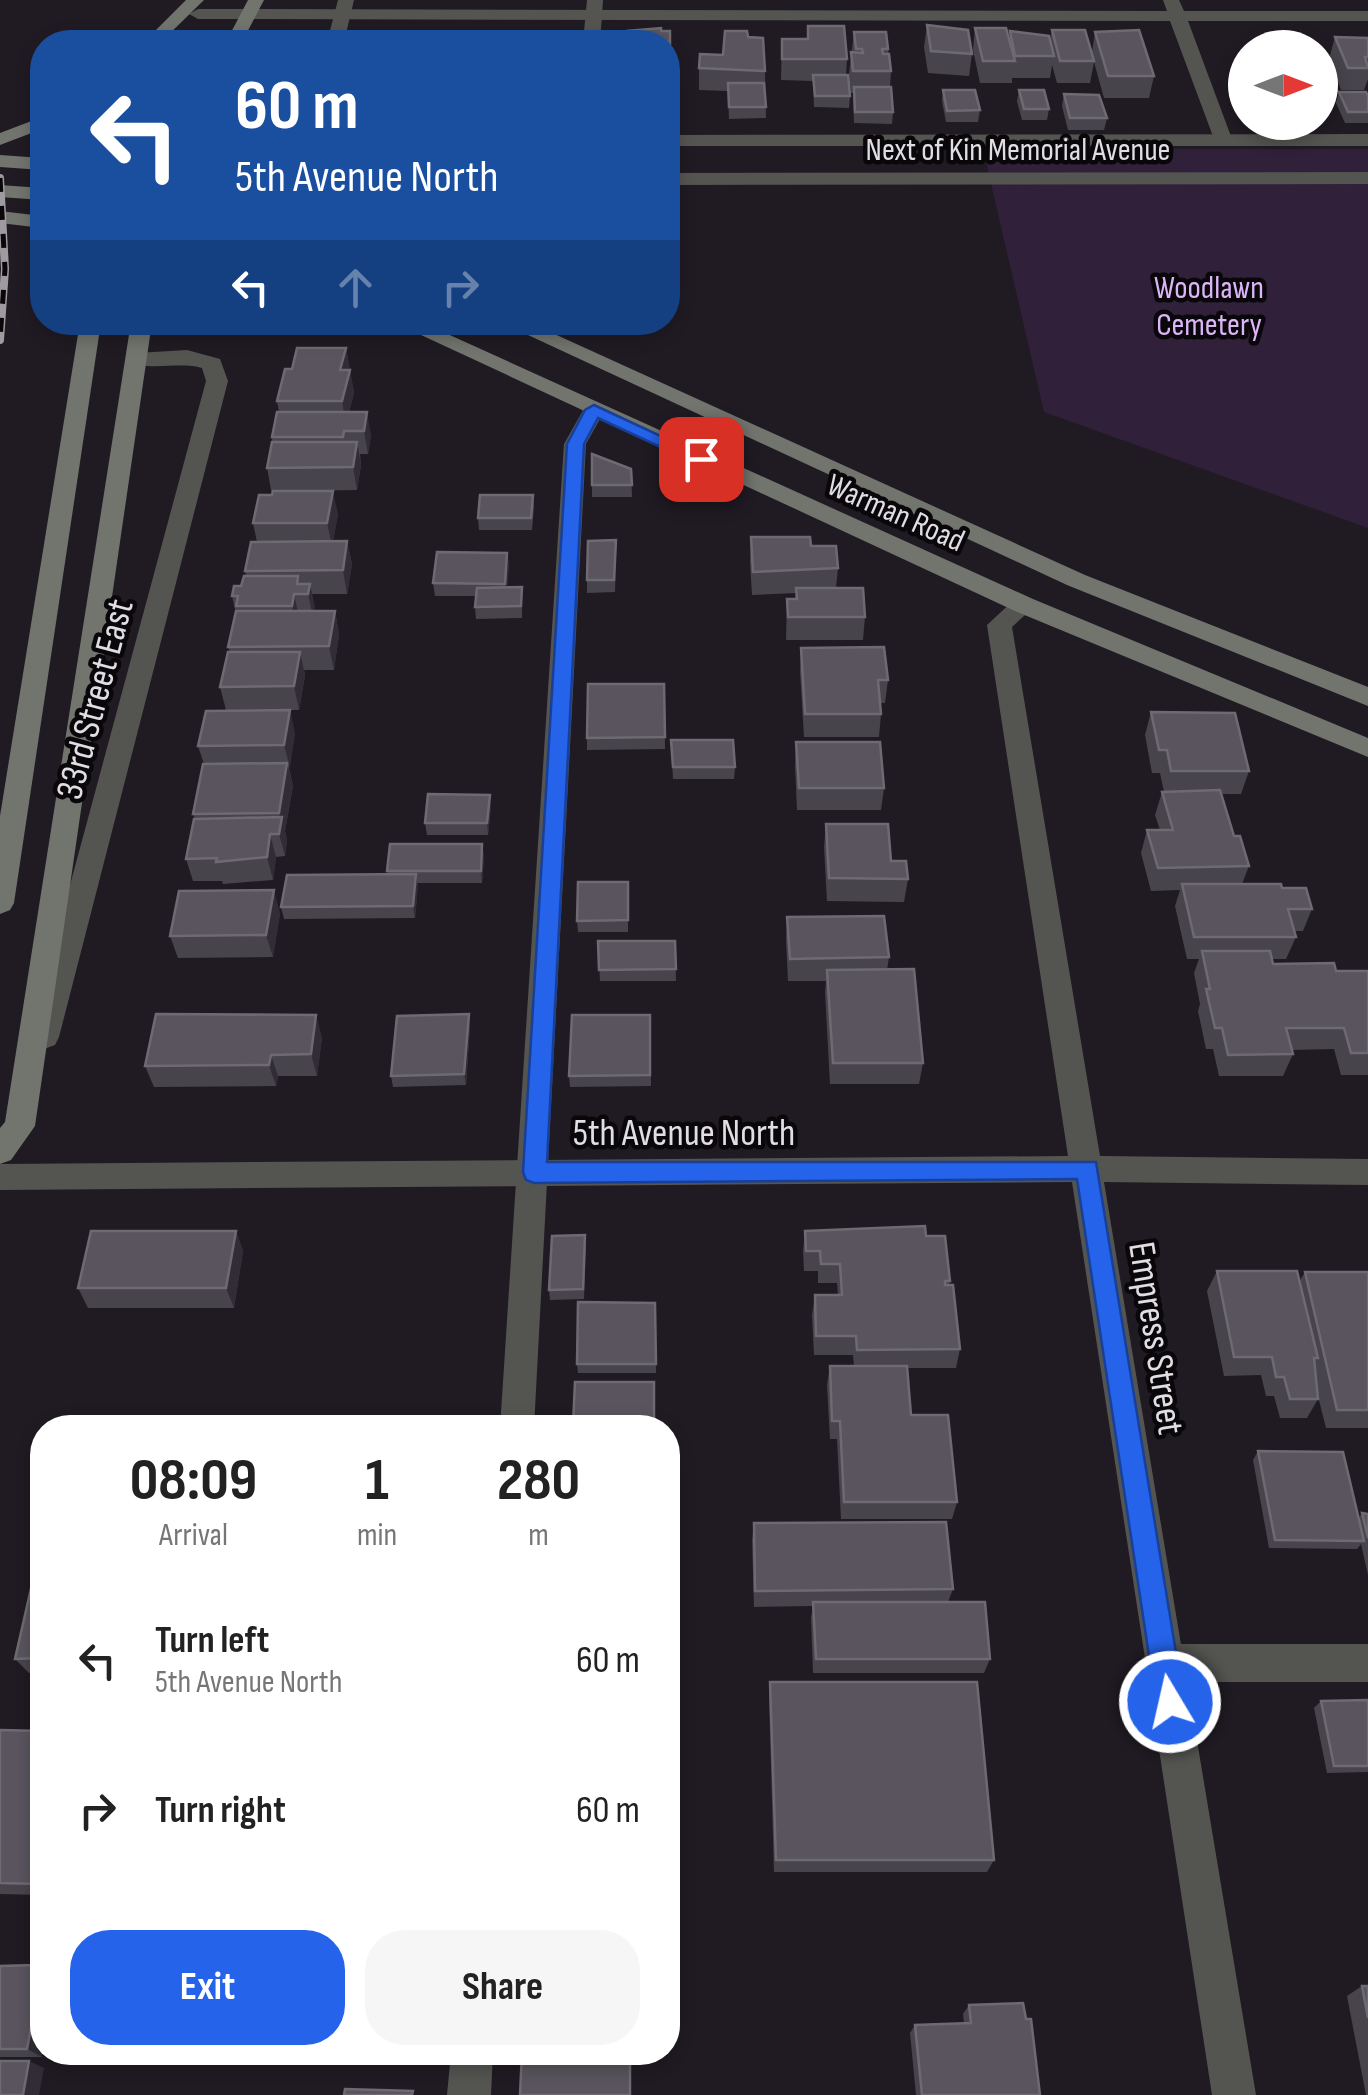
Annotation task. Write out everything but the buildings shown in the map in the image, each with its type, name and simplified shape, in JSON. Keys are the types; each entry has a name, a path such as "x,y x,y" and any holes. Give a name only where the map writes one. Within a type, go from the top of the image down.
{"main road":[{"path":"168,30 200,5"},
{"path":"188,30 200,5"},
{"path":"0,139 30,128"},
{"path":"0,161 30,163"},
{"path":"0,191 30,193"},
{"path":"0,217 30,221"},
{"name":"33rd Street East","path":"0,904 89,335"},
{"name":"Warman Road","path":"431,335 1024,605 1368,748"},
{"name":"Warman Road","path":"539,335 1076,580 1368,697"},
{"name":"33rd Street East","path":"0,1151 20,1126 139,340"}],"street":[{"path":"200,5 343,9 1173,8 1368,16"},
{"path":"1173,8 1223,139"},
{"path":"680,141 1368,140"},
{"name":"Next of Kin Memorial Avenue","path":"680,179 1368,178"},
{"name":"33rd Street East","path":"20,1126 217,381 212,364 139,340"},
{"path":"517,1415 576,444 594,410"},
{"name":"Empress Street","path":"1024,605 999,625 1234,2095"},
{"name":"5th Avenue North","path":"0,1177 1087,1169 1368,1172"},
{"path":"1164,1663 1368,1663"},
{"path":"470,2095 471,2065"}],"green space":[{"name":"Woodlawn Cemetery","path":"983,149 1368,149 1368,528 1044,412"}],"railway":[{"path":"0,178 5,269 0,340"}],"route":[{"path":"701,459 594,410 576,444 534,1172 1087,1169 1170,1702"}]}
